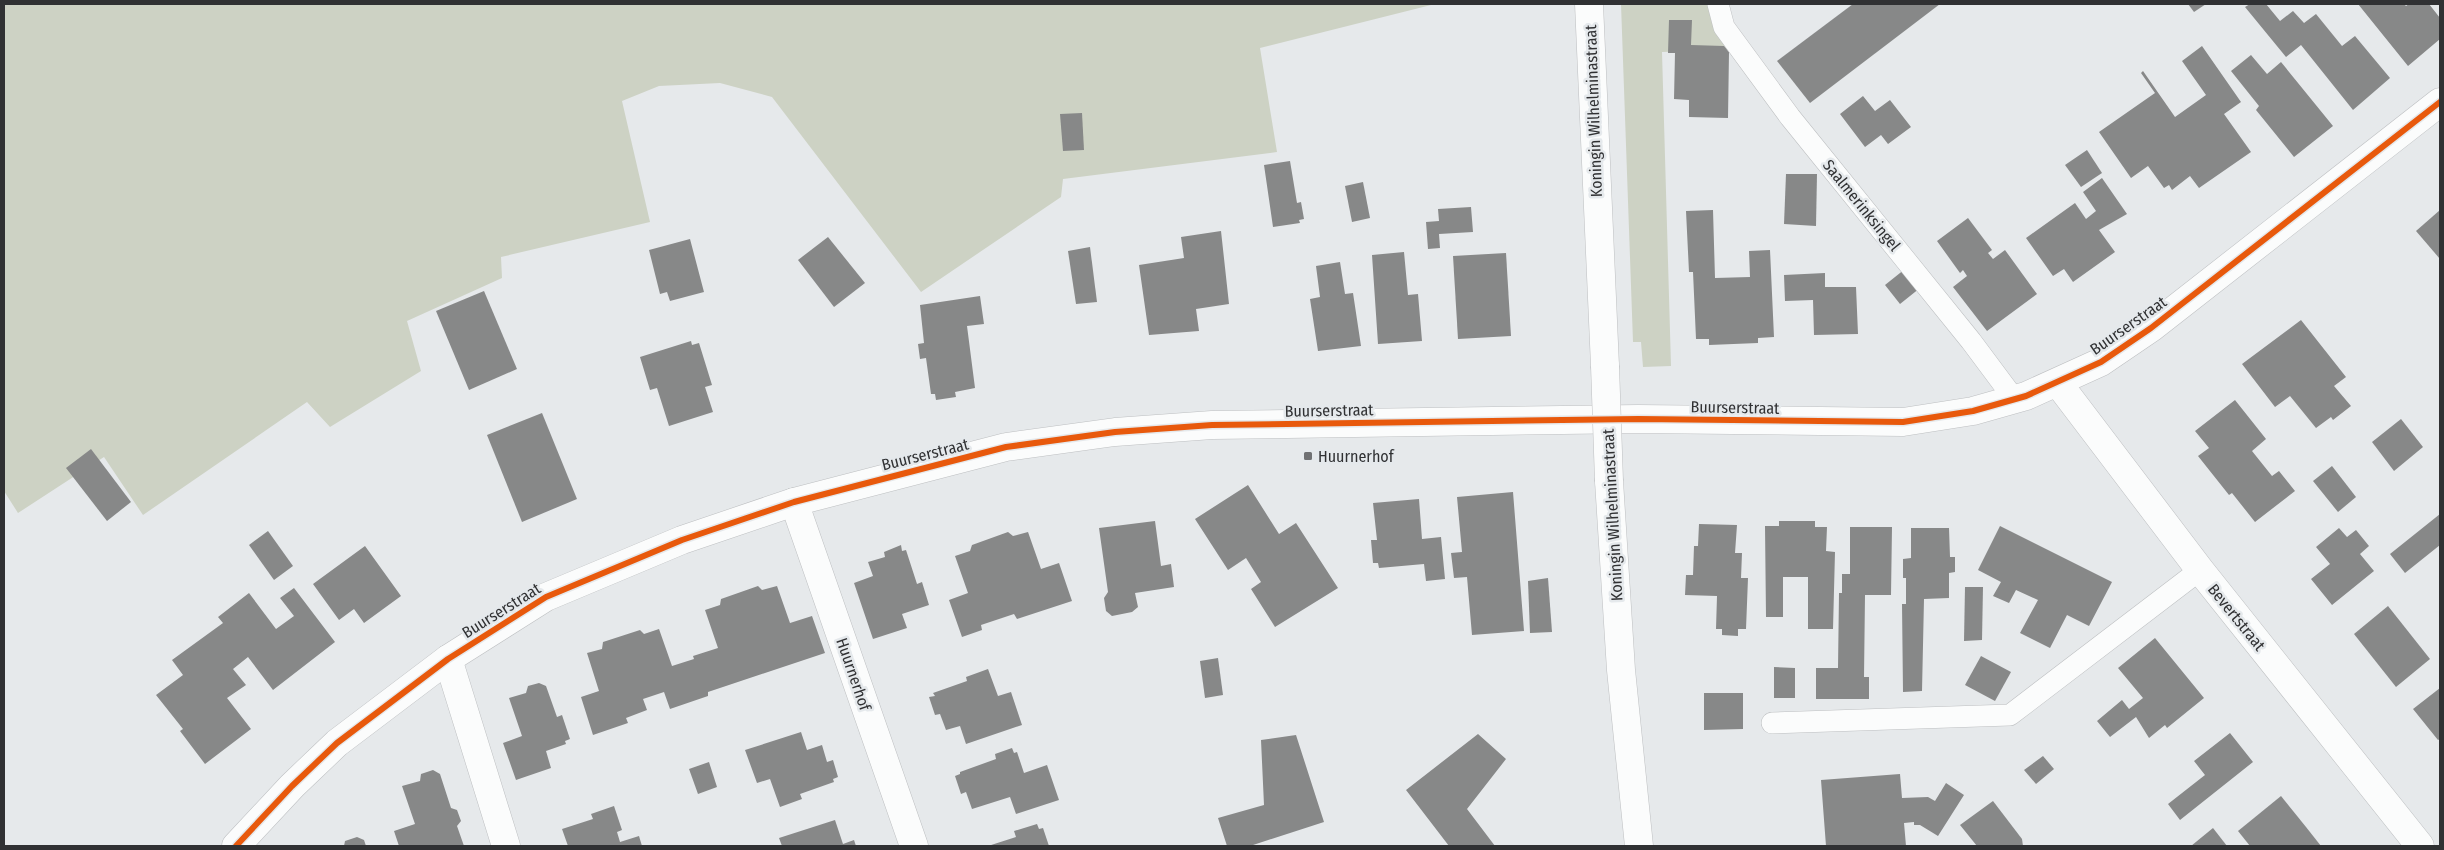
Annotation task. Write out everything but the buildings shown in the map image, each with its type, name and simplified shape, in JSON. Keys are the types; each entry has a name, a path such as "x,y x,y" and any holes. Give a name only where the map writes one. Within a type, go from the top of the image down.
{"main road":[{"name":"Koningin Wilhelminastraat","path":"1589,4 1609,482 1621,670 1639,846"},
{"name":"Buurserstraat","path":"236,846 292,786 337,743 448,659 546,597 682,540 794,502 1006,448 1115,432 1212,425 1638,419 1903,422 1973,412 2015,400 2058,383 2101,362 2151,328 2440,102"},
{"name":"Bevertstraat","path":"2058,383 2200,570 2420,846"},
{"name":"Huurnerhof","path":"794,502 914,846"},
{"path":"448,659 506,846"}],"lane":[{"name":"Saalmerinksingel","path":"1718,4 1724,27 1785,110 1971,341 2015,400"},
{"path":"1772,723 2010,715 2200,570"}],"shaded area":[{"path":"4,4 1435,4 1260,48 1277,152 1063,179 1061,197 921,292 772,97 720,83 659,86 622,101 650,222 501,257 502,278 407,321 421,371 330,427 307,402 143,515 104,457 18,513 4,491"},
{"path":"1621,4 1712,4 1727,50 1662,52 1671,366 1643,367 1641,342 1633,342"}],"cycle path":[{"path":"236,846 292,786 337,743 448,659 546,597 682,540 794,502 1006,447 1115,432 1212,425 1638,419 1903,422 1973,411 2026,396 2101,362 2151,328 2440,102"}],"place":[{"name":"Huurnerhof","path":"1308,456"}]}
